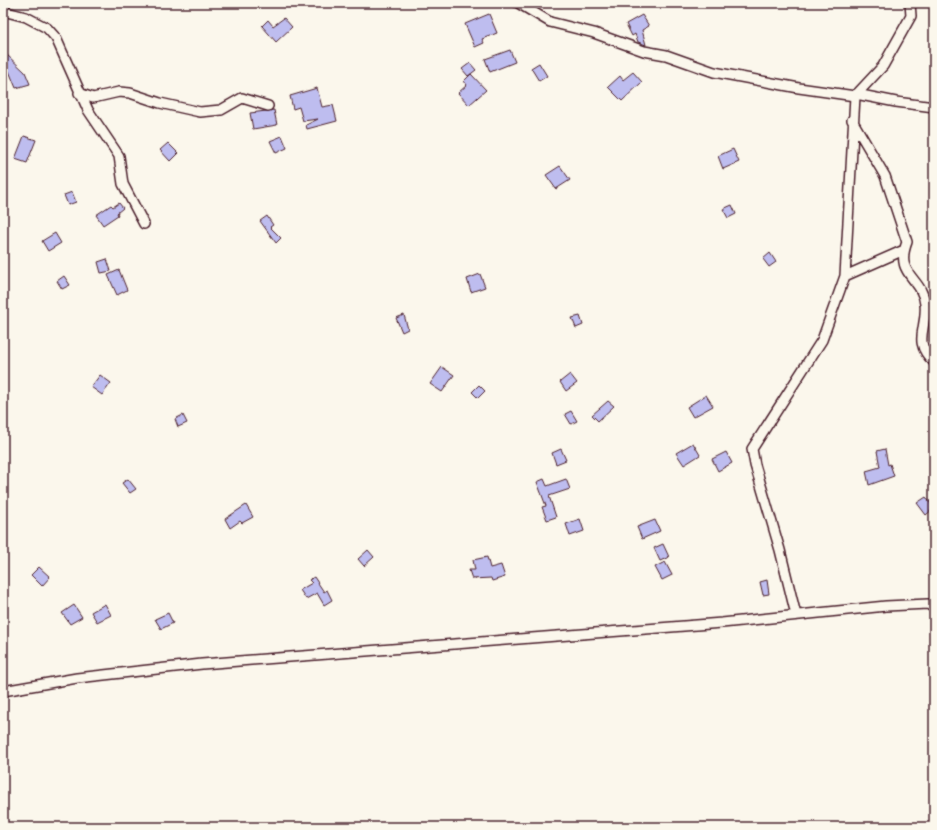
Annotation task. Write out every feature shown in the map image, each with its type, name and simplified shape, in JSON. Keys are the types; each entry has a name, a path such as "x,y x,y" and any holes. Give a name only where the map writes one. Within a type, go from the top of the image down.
{"street":[{"path":"518,3 550,22 594,33 644,51 666,55 714,72 799,88 934,107"},
{"path":"796,615 780,550 754,465 752,449 822,340 846,276 852,120 855,95 883,66 911,16 910,3"},
{"path":"3,11 26,17 47,28 56,38 88,110 119,156 123,184 144,224"},
{"path":"79,92 93,98 120,92 130,92 160,103 200,112 221,110 242,98 268,106"},
{"path":"852,120 885,176 907,242 904,250 903,263 923,295 925,305 920,340 926,355 934,362"},
{"path":"846,276 904,250"},
{"path":"3,691 77,678 202,664 698,625 886,606 928,604 934,608"}],"building":[{"path":"489,14 497,33 482,39 484,43 475,47 465,24"},
{"path":"642,15 649,26 642,30 646,45 638,42 635,34 632,36 626,24"},
{"path":"284,18 292,27 276,42 262,26 268,20 273,26"},
{"path":"510,50 515,62 490,72 485,59"},
{"path":"6,54 25,72 30,84 16,88 9,71 3,77 3,57"},
{"path":"470,63 476,70 468,76 462,69"},
{"path":"539,63 547,76 539,81 531,68"},
{"path":"633,72 642,82 622,101 608,87 620,76 623,80"},
{"path":"471,74 486,90 469,105 458,93 467,85 464,81"},
{"path":"317,88 322,107 333,105 337,121 307,129 306,125 318,119 303,121 299,107 293,109 290,96"},
{"path":"274,110 277,125 253,129 250,113"},
{"path":"24,136 36,140 27,163 15,159"},
{"path":"282,136 287,148 276,153 270,141"},
{"path":"168,143 178,153 170,161 160,150"},
{"path":"733,149 739,162 723,169 718,156"},
{"path":"560,166 570,180 556,189 546,175"},
{"path":"72,192 76,202 68,205 64,195"},
{"path":"119,203 123,208 117,213 118,215 103,225 96,215 111,205 113,207"},
{"path":"732,205 736,214 728,218 723,209"},
{"path":"267,216 273,225 270,227 281,238 276,243 260,221"},
{"path":"55,233 61,243 48,251 42,241"},
{"path":"770,253 776,262 769,267 763,259"},
{"path":"107,259 111,271 101,273 98,262"},
{"path":"119,270 127,290 117,295 108,275"},
{"path":"480,274 485,287 471,292 467,279"},
{"path":"64,276 70,285 62,289 57,281"},
{"path":"404,315 408,329 402,332 396,318"},
{"path":"580,316 583,325 576,328 572,318"},
{"path":"442,367 454,375 442,392 430,384"},
{"path":"570,374 577,383 566,391 560,382"},
{"path":"100,375 111,383 102,395 91,387"},
{"path":"479,385 485,391 478,398 472,392"},
{"path":"706,395 713,406 693,417 687,407"},
{"path":"608,401 614,406 598,421 592,415"},
{"path":"571,411 577,421 571,424 565,414"},
{"path":"183,415 187,423 178,427 175,419"},
{"path":"693,443 700,455 684,465 676,453"},
{"path":"561,449 566,460 556,464 552,453"},
{"path":"885,449 888,465 890,464 894,476 869,485 866,471 880,467 877,451"},
{"path":"726,452 732,463 718,471 712,459"},
{"path":"128,479 136,489 130,493 122,483"},
{"path":"544,479 547,486 566,479 570,489 549,496 556,517 547,520 542,507 546,506 537,482"},
{"path":"926,497 934,508 926,515 917,503"},
{"path":"246,505 253,517 242,523 240,521 230,528 225,519"},
{"path":"580,519 584,531 570,536 566,524"},
{"path":"655,520 660,531 642,539 637,527"},
{"path":"663,544 669,557 660,561 654,548"},
{"path":"368,550 374,557 364,566 358,559"},
{"path":"487,557 490,568 501,565 505,577 492,581 491,578 472,579 469,570 475,570 473,560"},
{"path":"665,562 672,575 662,580 655,567"},
{"path":"39,567 50,577 42,586 31,575"},
{"path":"314,577 324,592 327,590 332,600 324,605 317,593 306,599 300,590 312,583 309,580"},
{"path":"767,580 769,594 763,595 760,582"},
{"path":"105,604 111,615 97,622 91,612"},
{"path":"74,605 82,617 70,624 62,613"},
{"path":"168,613 173,623 161,629 155,619"}]}
